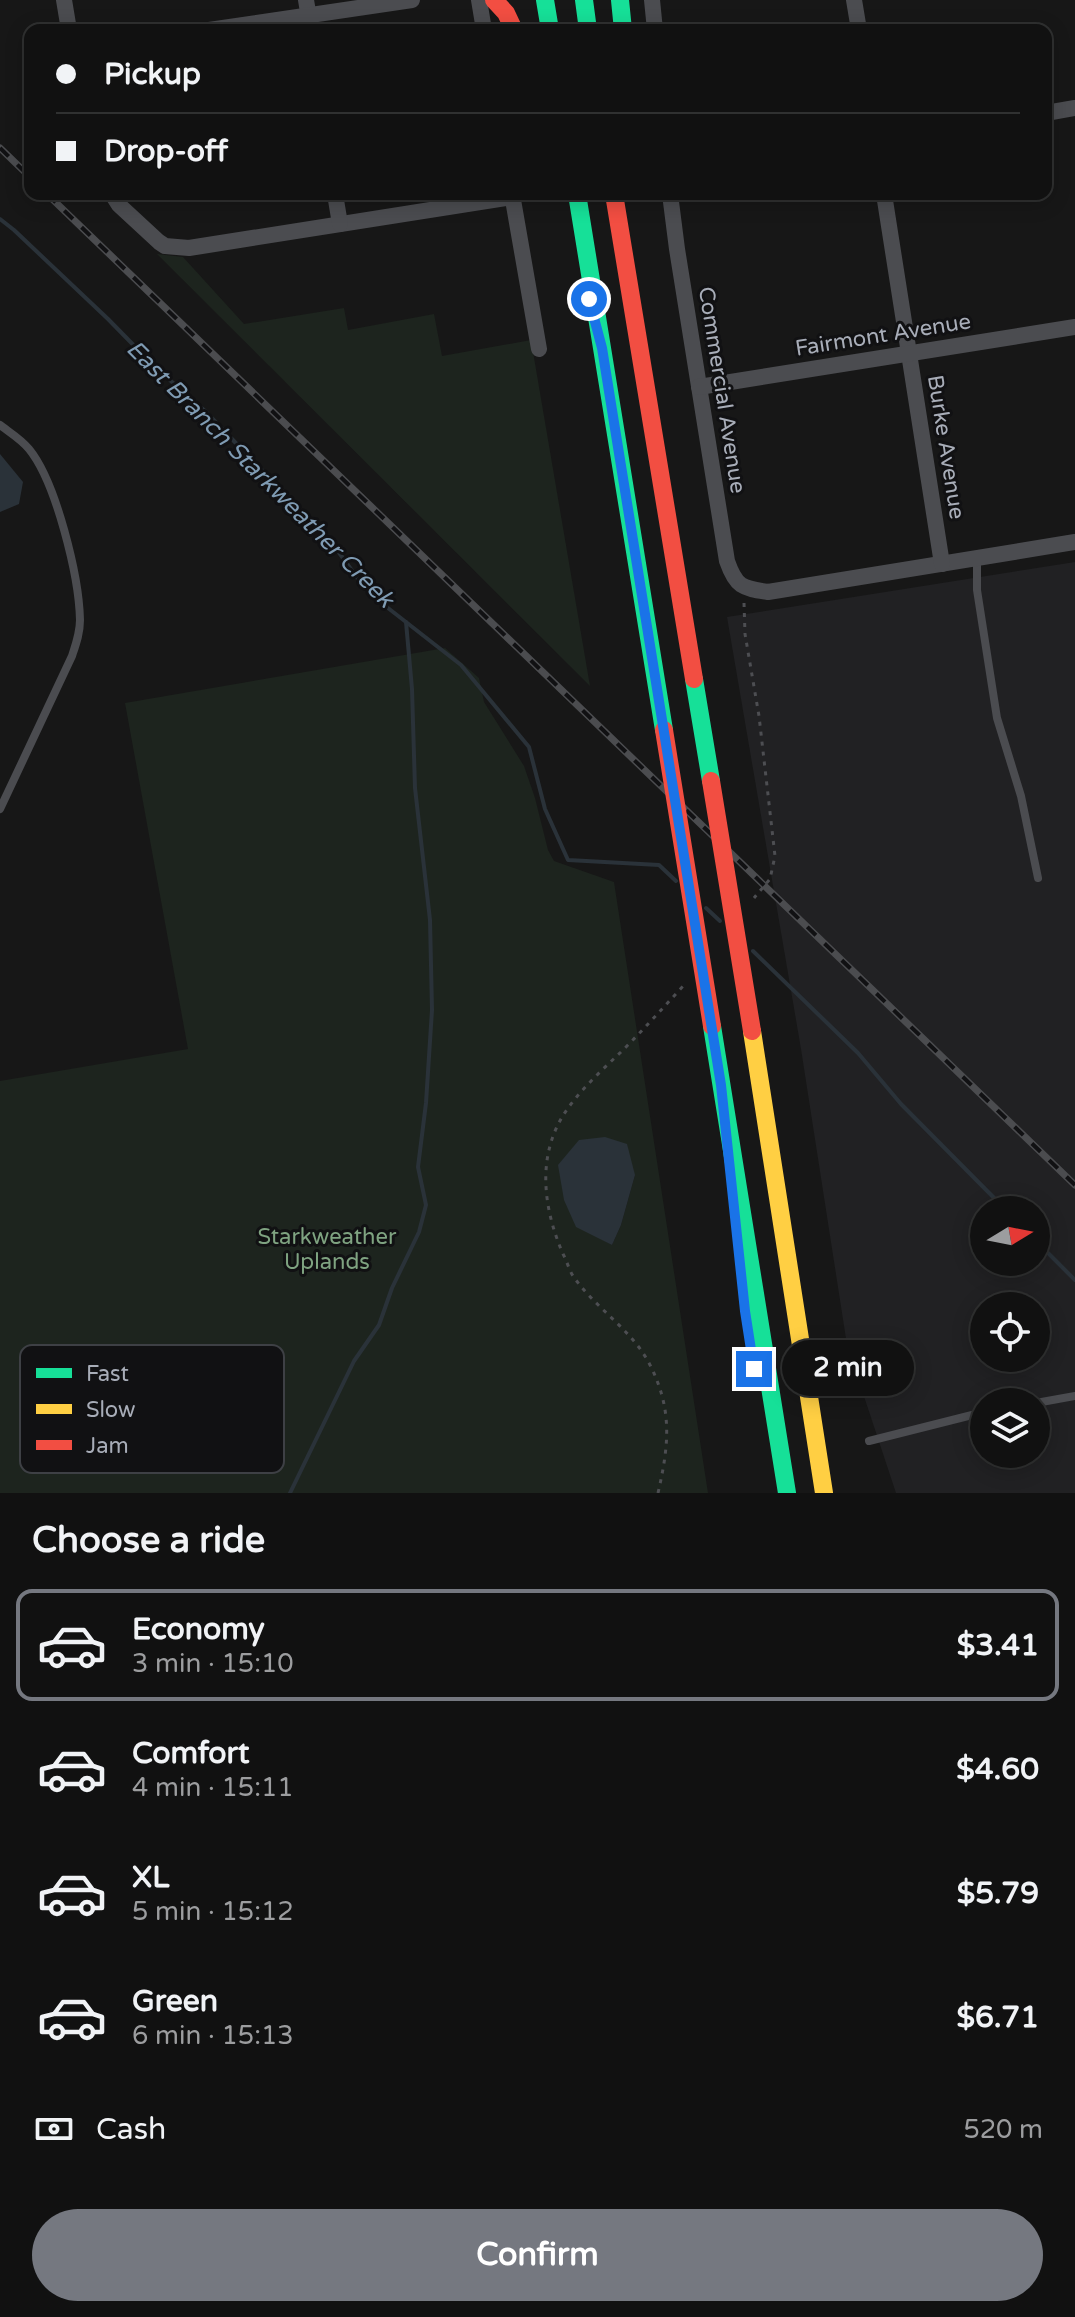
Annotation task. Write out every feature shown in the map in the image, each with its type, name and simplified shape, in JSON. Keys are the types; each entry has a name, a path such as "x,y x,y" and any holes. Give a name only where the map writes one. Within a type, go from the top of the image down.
{"highway":[{"path":"494,0 511,24"},
{"path":"545,0 549,24"},
{"path":"584,0 587,24"},
{"path":"620,0 622,24"},
{"path":"561,200 602,348"},
{"path":"578,200 787,1493"},
{"path":"615,200 752,1031 824,1493"},
{"path":"635,207 653,432"},
{"path":"721,1085 745,1311 763,1428 769,1493"},
{"path":"778,1198 805,1284 828,1403"}],"street":[{"path":"64,0 68,24"},
{"path":"249,24 412,0"},
{"path":"479,0 483,24"},
{"path":"652,0 654,24"},
{"path":"854,0 858,24"},
{"path":"1052,112 1075,108"},
{"path":"116,200 165,246 189,248 482,200"},
{"path":"336,200 340,224"},
{"path":"513,200 539,349"},
{"name":"Commercial Avenue","path":"671,200 727,561 732,575 744,588"},
{"name":"Burke Avenue","path":"885,200 942,564"},
{"name":"Fairmont Avenue","path":"699,387 1075,327"},
{"path":"744,588 768,592 1075,542"}],"lane":[{"path":"0,425 28,447 42,469 68,544 80,621 72,656 0,809"},
{"path":"977,558 977,590 997,718 1021,796 1038,878"},
{"path":"1050,1400 1075,1396"},
{"path":"869,1441 970,1416"}],"path":[{"path":"744,588 745,634 759,716 775,856 770,879 751,902"},
{"path":"658,1493 668,1437 662,1396 648,1362 624,1330 572,1275 547,1203 545,1170 553,1137 564,1114 594,1078 685,984"}],"shaded area":[{"path":"0,454 23,482 19,504 0,512"},
{"path":"1075,562 1075,1493 896,1493 847,1345 801,1049 727,617"},
{"path":"605,1137 627,1144 635,1175 612,1245 576,1227 564,1200 558,1165 579,1140"}],"green space":[{"path":"157,254 183,257 244,324 344,308 348,330 434,314 442,356 531,340 590,686"},
{"name":"Starkweather Uplands","path":"445,648 479,678 484,702 524,766 548,850 554,861 614,882 708,1493 0,1493 0,1081 188,1049 125,703","holes":["635,1175 621,1225 612,1245 596,1236"]}],"waterway":[{"name":"East Branch Starkweather Creek","path":"0,219 205,411 332,543 361,583 461,665 529,747 545,809 568,860 659,865 676,881"},
{"path":"290,1493 354,1361 379,1325 392,1288 419,1232 426,1205 418,1167 432,1010 430,920 415,788 406,622"},
{"name":"East Branch Starkweather Creek","path":"706,908 720,921"},
{"name":"East Branch Starkweather Creek","path":"753,951 858,1053 901,1104 992,1196"},
{"name":"East Branch Starkweather Creek","path":"1050,1255 1075,1280"}],"railway":[{"path":"0,148 24,171"},
{"path":"53,200 1075,1185"}],"traffic: fast":[{"path":"545,0 549,24"},
{"path":"584,0 587,24"},
{"path":"620,0 622,24"},
{"path":"578,200 664,730"},
{"path":"694,679 711,781"},
{"path":"712,1026 787,1493"}],"traffic: slow":[{"path":"752,1031 824,1493"}],"traffic: jam":[{"path":"494,0 511,24"},
{"path":"615,200 694,679"},
{"path":"664,730 712,1026"},
{"path":"711,781 752,1031"}],"route":[{"path":"589,299 602,348 721,1085 754,1369"}]}
